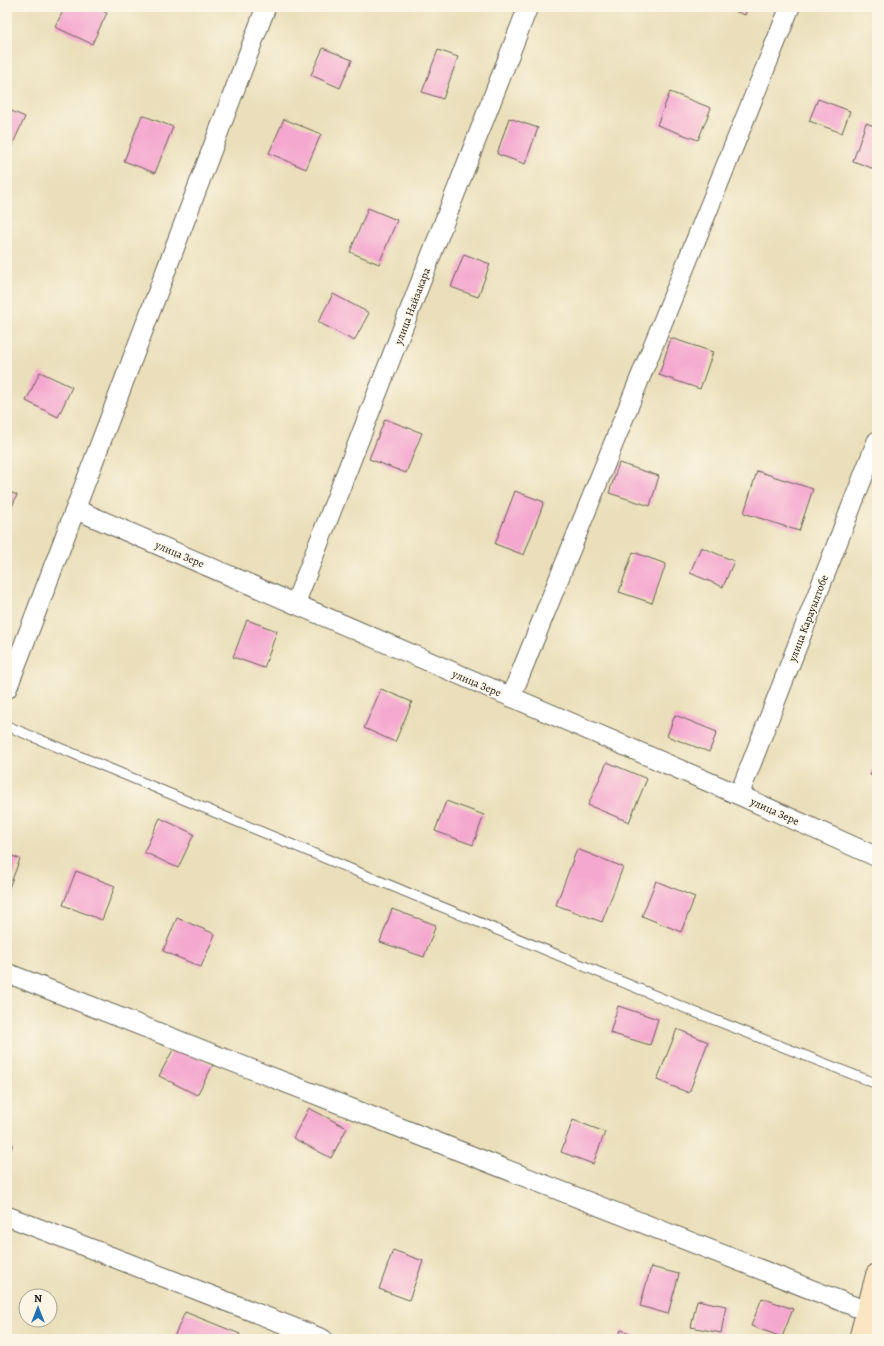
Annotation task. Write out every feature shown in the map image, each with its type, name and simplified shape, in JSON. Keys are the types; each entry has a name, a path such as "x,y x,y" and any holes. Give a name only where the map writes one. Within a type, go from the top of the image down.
{"main road":[{"path":"860,1339 866,1311 877,1275"}],"street":[{"path":"8,683 76,510 266,7"},
{"name":"улица Найзакара","path":"295,604 528,7"},
{"path":"511,697 790,7"},
{"name":"улица Карауылтобе","path":"738,795 877,442"},
{"name":"улица Зере","path":"76,510 738,795 877,857"},
{"path":"7,973 866,1311"},
{"path":"7,1216 323,1339"}],"lane":[{"path":"7,726 697,1013 877,1084"}],"building":[{"path":"65,7 94,7 107,13 92,44 55,27"},
{"path":"723,7 748,7 745,15"},
{"path":"323,48 352,60 340,88 311,75"},
{"path":"438,50 458,57 443,99 422,92"},
{"path":"670,92 711,108 698,140 657,125"},
{"path":"818,99 850,111 842,133 809,121"},
{"path":"7,109 25,117 11,148 7,146"},
{"path":"142,115 173,127 155,173 124,161"},
{"path":"509,118 538,128 525,164 497,154"},
{"path":"284,119 321,134 306,169 269,153"},
{"path":"866,123 877,127 877,170 853,161"},
{"path":"368,208 397,220 379,264 350,252"},
{"path":"464,254 490,264 478,297 451,287"},
{"path":"333,294 369,313 354,341 318,322"},
{"path":"671,338 713,352 700,389 659,375"},
{"path":"40,372 72,387 58,417 26,401"},
{"path":"385,419 422,433 406,473 369,459"},
{"path":"619,463 659,476 650,506 609,493"},
{"path":"757,471 813,489 799,531 744,513"},
{"path":"7,491 17,495 7,518"},
{"path":"515,491 544,502 524,555 495,544"},
{"path":"701,547 734,561 723,587 690,573"},
{"path":"633,552 666,564 652,603 619,592"},
{"path":"247,620 277,631 264,668 233,657"},
{"path":"381,689 412,702 395,742 364,728"},
{"path":"675,715 717,732 709,752 667,736"},
{"path":"877,758 877,777 870,775"},
{"path":"607,762 647,779 629,822 588,805"},
{"path":"446,801 484,815 473,845 435,831"},
{"path":"160,818 194,834 178,868 144,852"},
{"path":"577,849 623,867 602,922 556,905"},
{"path":"7,854 20,859 7,893"},
{"path":"76,871 115,886 102,920 63,905"},
{"path":"656,881 695,897 681,932 642,916"},
{"path":"392,909 436,925 424,957 380,942"},
{"path":"177,918 215,934 201,967 163,951"},
{"path":"618,1006 658,1019 650,1045 610,1033"},
{"path":"677,1029 708,1042 689,1093 657,1080"},
{"path":"175,1046 213,1065 197,1095 159,1076"},
{"path":"309,1108 347,1128 331,1158 293,1138"},
{"path":"573,1120 605,1132 593,1164 561,1152"},
{"path":"7,1142 13,1144 7,1159"},
{"path":"393,1250 423,1261 409,1300 379,1289"},
{"path":"651,1267 679,1274 668,1314 640,1306"},
{"path":"762,1298 793,1309 782,1337 751,1326"},
{"path":"697,1300 726,1306 721,1333 691,1327"},
{"path":"185,1312 240,1334 238,1339 173,1339"},
{"path":"621,1330 644,1338 618,1339"}]}
